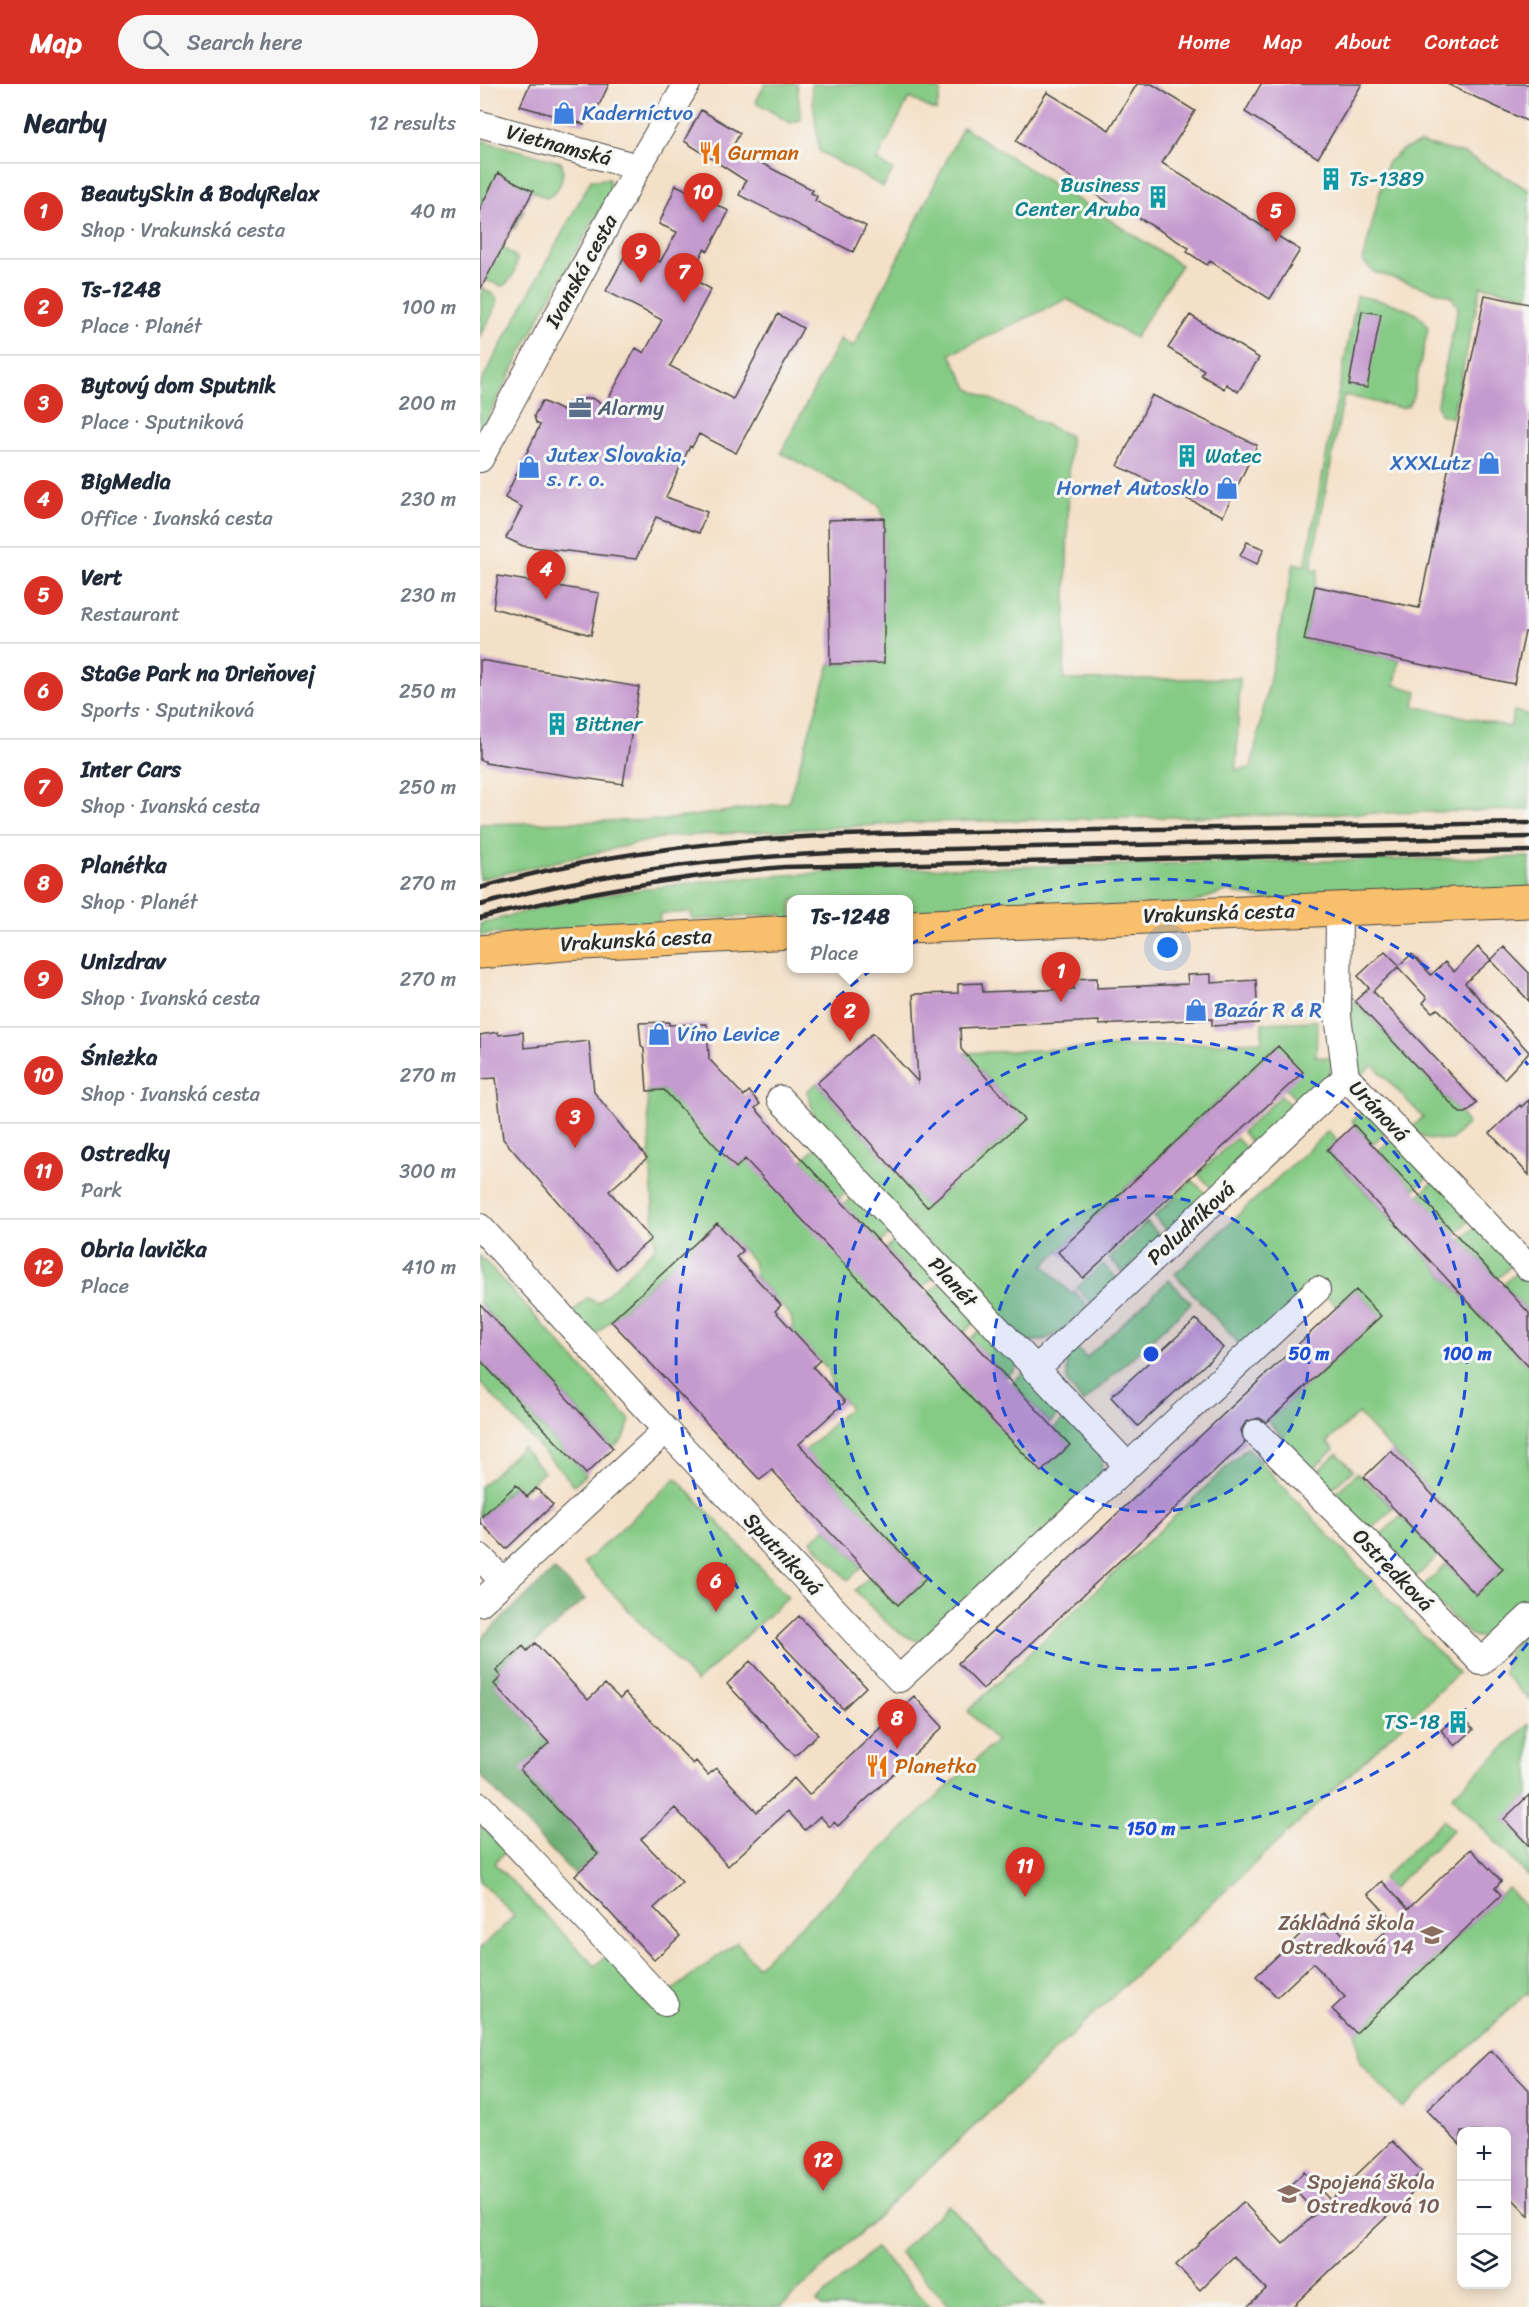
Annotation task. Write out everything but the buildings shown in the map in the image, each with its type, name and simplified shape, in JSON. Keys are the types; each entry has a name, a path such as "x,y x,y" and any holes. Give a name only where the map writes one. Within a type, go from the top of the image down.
{"main road":[{"name":"Vrakunská cesta","path":"913,927 1529,901"},
{"name":"Vrakunská cesta","path":"480,952 564,944 787,932"}],"street":[{"name":"Ivanská cesta","path":"480,459 638,167 687,84"},
{"name":"Vietnamská","path":"480,124 638,167"},
{"name":"Uránová","path":"1339,908 1338,1016 1346,1077 1529,1268"},
{"name":"Poludníková","path":"1035,1370 1346,1077"},
{"name":"Planét","path":"780,1099 1126,1465"},
{"name":"Sputniková","path":"480,1227 899,1679 1126,1465"},
{"path":"1126,1465 1317,1290"},
{"path":"480,1603 666,1430"},
{"name":"Ostredková","path":"1256,1432 1367,1542 1481,1662 1529,1617"},
{"path":"480,1557 503,1581"},
{"path":"480,1806 665,2003"}],"green space":[{"path":"765,84 797,84 801,120 790,123 756,102"},
{"path":"811,84 928,84 941,91 936,111 909,98 877,161 893,170 883,187 819,151"},
{"path":"963,127 1181,265 1135,338 1067,299 950,354 969,389 1070,436 1064,680 1240,678 1236,770 1251,768 1294,563 1305,566 1357,296 1387,302 1418,315 1428,329 1412,400 1408,406 1401,408 1344,395 1311,568 1318,570 1304,640 1399,660 1395,685 1417,691 1414,706 1510,727 1514,711 1529,715 1529,810 930,822 665,837 480,879 480,824 663,820 788,803 830,664 883,663 884,518 879,505 781,453 840,339 853,347"},
{"path":"480,140 561,162 563,172 561,183 551,196 546,198 499,174 489,192 524,210 514,229 480,213"},
{"path":"1420,143 1465,154 1529,190 1529,296 1481,286 1452,418 1440,414 1437,404 1458,307 1451,296 1374,272 1363,261 1387,163 1402,150"},
{"path":"609,179 611,190 547,303 480,433 480,384 591,180"},
{"path":"480,235 517,258 513,275 502,286 485,280"},
{"path":"482,287 496,297 497,304 480,338"},
{"path":"1529,857 1529,890 1265,900 1226,891 1192,903 913,916 913,895 787,895 787,921 783,921 782,914 692,920 691,912 660,914 660,923 480,935 480,924 531,910 635,890 740,878 899,869"},
{"path":"1355,1001 1463,1116 1467,1124 1451,1140 1428,1139 1410,1129 1423,1117 1373,1065 1360,1076 1351,1065 1351,1009"},
{"path":"1317,1021 1316,1057 1333,1058 1330,1072 1322,1084 1301,1106 1285,1088 1277,1046 1044,1265 1071,1294 1074,1291 1088,1306 1060,1331 1034,1341 1025,1340 819,1132 807,1091 817,1083 927,1207 1024,1120 964,1053 1262,1041 1262,1023"},
{"path":"683,1089 736,1167 747,1157 1041,1471 1070,1446 1054,1428 1069,1414 1090,1437 1099,1452 1102,1469 1099,1480 925,1643 914,1640 895,1629 855,1590 870,1576 898,1605 926,1579 805,1451 850,1407 832,1388 829,1370 794,1333 791,1316 756,1278 753,1261 717,1223 591,1339 569,1316 587,1298 598,1303 655,1248 647,1091"},
{"path":"1281,1096 1296,1111 1256,1148 1242,1132"},
{"path":"1366,1107 1387,1130 1372,1145 1352,1121"},
{"path":"1328,1131 1337,1141 1327,1151 1529,1367 1529,1613 1495,1634 1472,1636 1421,1588 1446,1564 1476,1595 1503,1569 1358,1414 1327,1442 1334,1449 1313,1469 1268,1421 1381,1316 1356,1290 1337,1307 1321,1291 1244,1349 1175,1274"},
{"path":"1394,1137 1430,1175 1414,1190 1378,1151"},
{"path":"1236,1138 1251,1153 1212,1189 1198,1174"},
{"path":"818,1146 854,1185 839,1199 802,1160"},
{"path":"1192,1180 1206,1194 1167,1231 1154,1217"},
{"path":"1435,1180 1471,1219 1455,1234 1419,1195"},
{"path":"859,1191 895,1229 880,1243 844,1205"},
{"path":"1147,1222 1161,1237 1124,1273 1109,1258"},
{"path":"1477,1225 1513,1264 1497,1279 1461,1240"},
{"path":"901,1235 937,1274 922,1288 886,1249"},
{"path":"480,1256 630,1420 624,1438 613,1448 480,1304"},
{"path":"1103,1264 1117,1279 1091,1303 1077,1288"},
{"path":"1519,1270 1529,1281 1529,1313 1503,1285"},
{"path":"943,1280 979,1318 964,1333 928,1294"},
{"path":"1169,1280 1191,1303 1083,1403 1067,1382 1067,1356 1076,1347 1086,1358"},
{"path":"985,1325 1021,1363 1006,1377 970,1339"},
{"path":"480,1360 586,1474 574,1485 480,1382"},
{"path":"1027,1369 1064,1409 1050,1423 1012,1383"},
{"path":"522,1447 544,1472 522,1492 515,1485 480,1518 480,1487"},
{"path":"1247,1448 1458,1673 781,2307 480,2307 480,1949 514,1916 480,1881 480,1825 506,1851 494,1863 595,1966 607,1955 650,2007 737,1942 757,1967 996,1741 968,1711"},
{"path":"1337,1453 1353,1470 1330,1491 1317,1472"},
{"path":"1357,1473 1393,1508 1368,1532 1334,1495"},
{"path":"676,1478 788,1597 696,1682 584,1563"},
{"path":"1401,1516 1438,1556 1413,1580 1375,1540"},
{"path":"826,1528 862,1567 848,1580 811,1541"},
{"path":"554,1570 585,1599 527,1651 522,1646 496,1671 501,1677 494,1684 549,1743 521,1769 598,1854 575,1875 480,1775 480,1639"},
{"path":"1529,1627 1529,1700 1504,1674 1506,1661 1512,1649"},
{"path":"1529,1724 1529,1795 1504,1819 1529,1846 1529,1877 1452,1796"},
{"path":"1443,1820 1453,1830 1392,1889 1382,1879"},
{"path":"1508,1888 1529,1911 1529,1996 1526,1994 1402,2108 1360,2063 1356,2033"},
{"path":"948,2205 1044,2305 951,2307 899,2252"},
{"path":"875,2248 931,2307 822,2307 817,2302"}],"railway":[{"path":"480,888 549,870 618,856 756,840 895,833 1529,823"},
{"path":"480,905 549,888 617,875 686,865 822,853 1529,837"},
{"path":"480,918 555,900 631,886 784,867 1529,851"}],"place":[{"name":"Kaderníctvo","path":"564,113"},
{"name":"Gurman","path":"710,153"},
{"name":"Ts-1389","path":"1331,179"},
{"name":"Business Center Aruba","path":"1158,197"},
{"name":"Śnieżka","path":"703,223"},
{"name":"Vert","path":"1276,242"},
{"name":"Unizdrav","path":"641,283"},
{"name":"Inter Cars","path":"684,303"},
{"name":"Alarmy","path":"580,408"},
{"name":"Watec","path":"1187,456"},
{"name":"XXXLutz","path":"1489,463"},
{"name":"Jutex Slovakia, s. r. o.","path":"529,467"},
{"name":"Hornet Autosklo","path":"1227,488"},
{"name":"BigMedia","path":"546,600"},
{"name":"Bittner","path":"557,724"},
{"name":"BeautySkin & BodyRelax","path":"1061,1002"},
{"name":"Bazár R & R","path":"1196,1010"},
{"name":"Víno Levice","path":"659,1034"},
{"name":"Ts-1248","path":"850,1042"},
{"name":"Bytový dom Sputnik","path":"575,1148"},
{"name":"StaGe Park na Drieňovej","path":"716,1612"},
{"name":"TS-18","path":"1458,1722"},
{"name":"Planétka","path":"897,1749"},
{"name":"Planetka","path":"877,1766"},
{"name":"Ostredky","path":"1025,1897"},
{"name":"Základná škola Ostredková 14","path":"1432,1935"},
{"name":"Obria lavička","path":"823,2191"},
{"name":"Spojená škola Ostredková 10","path":"1289,2194"}]}
